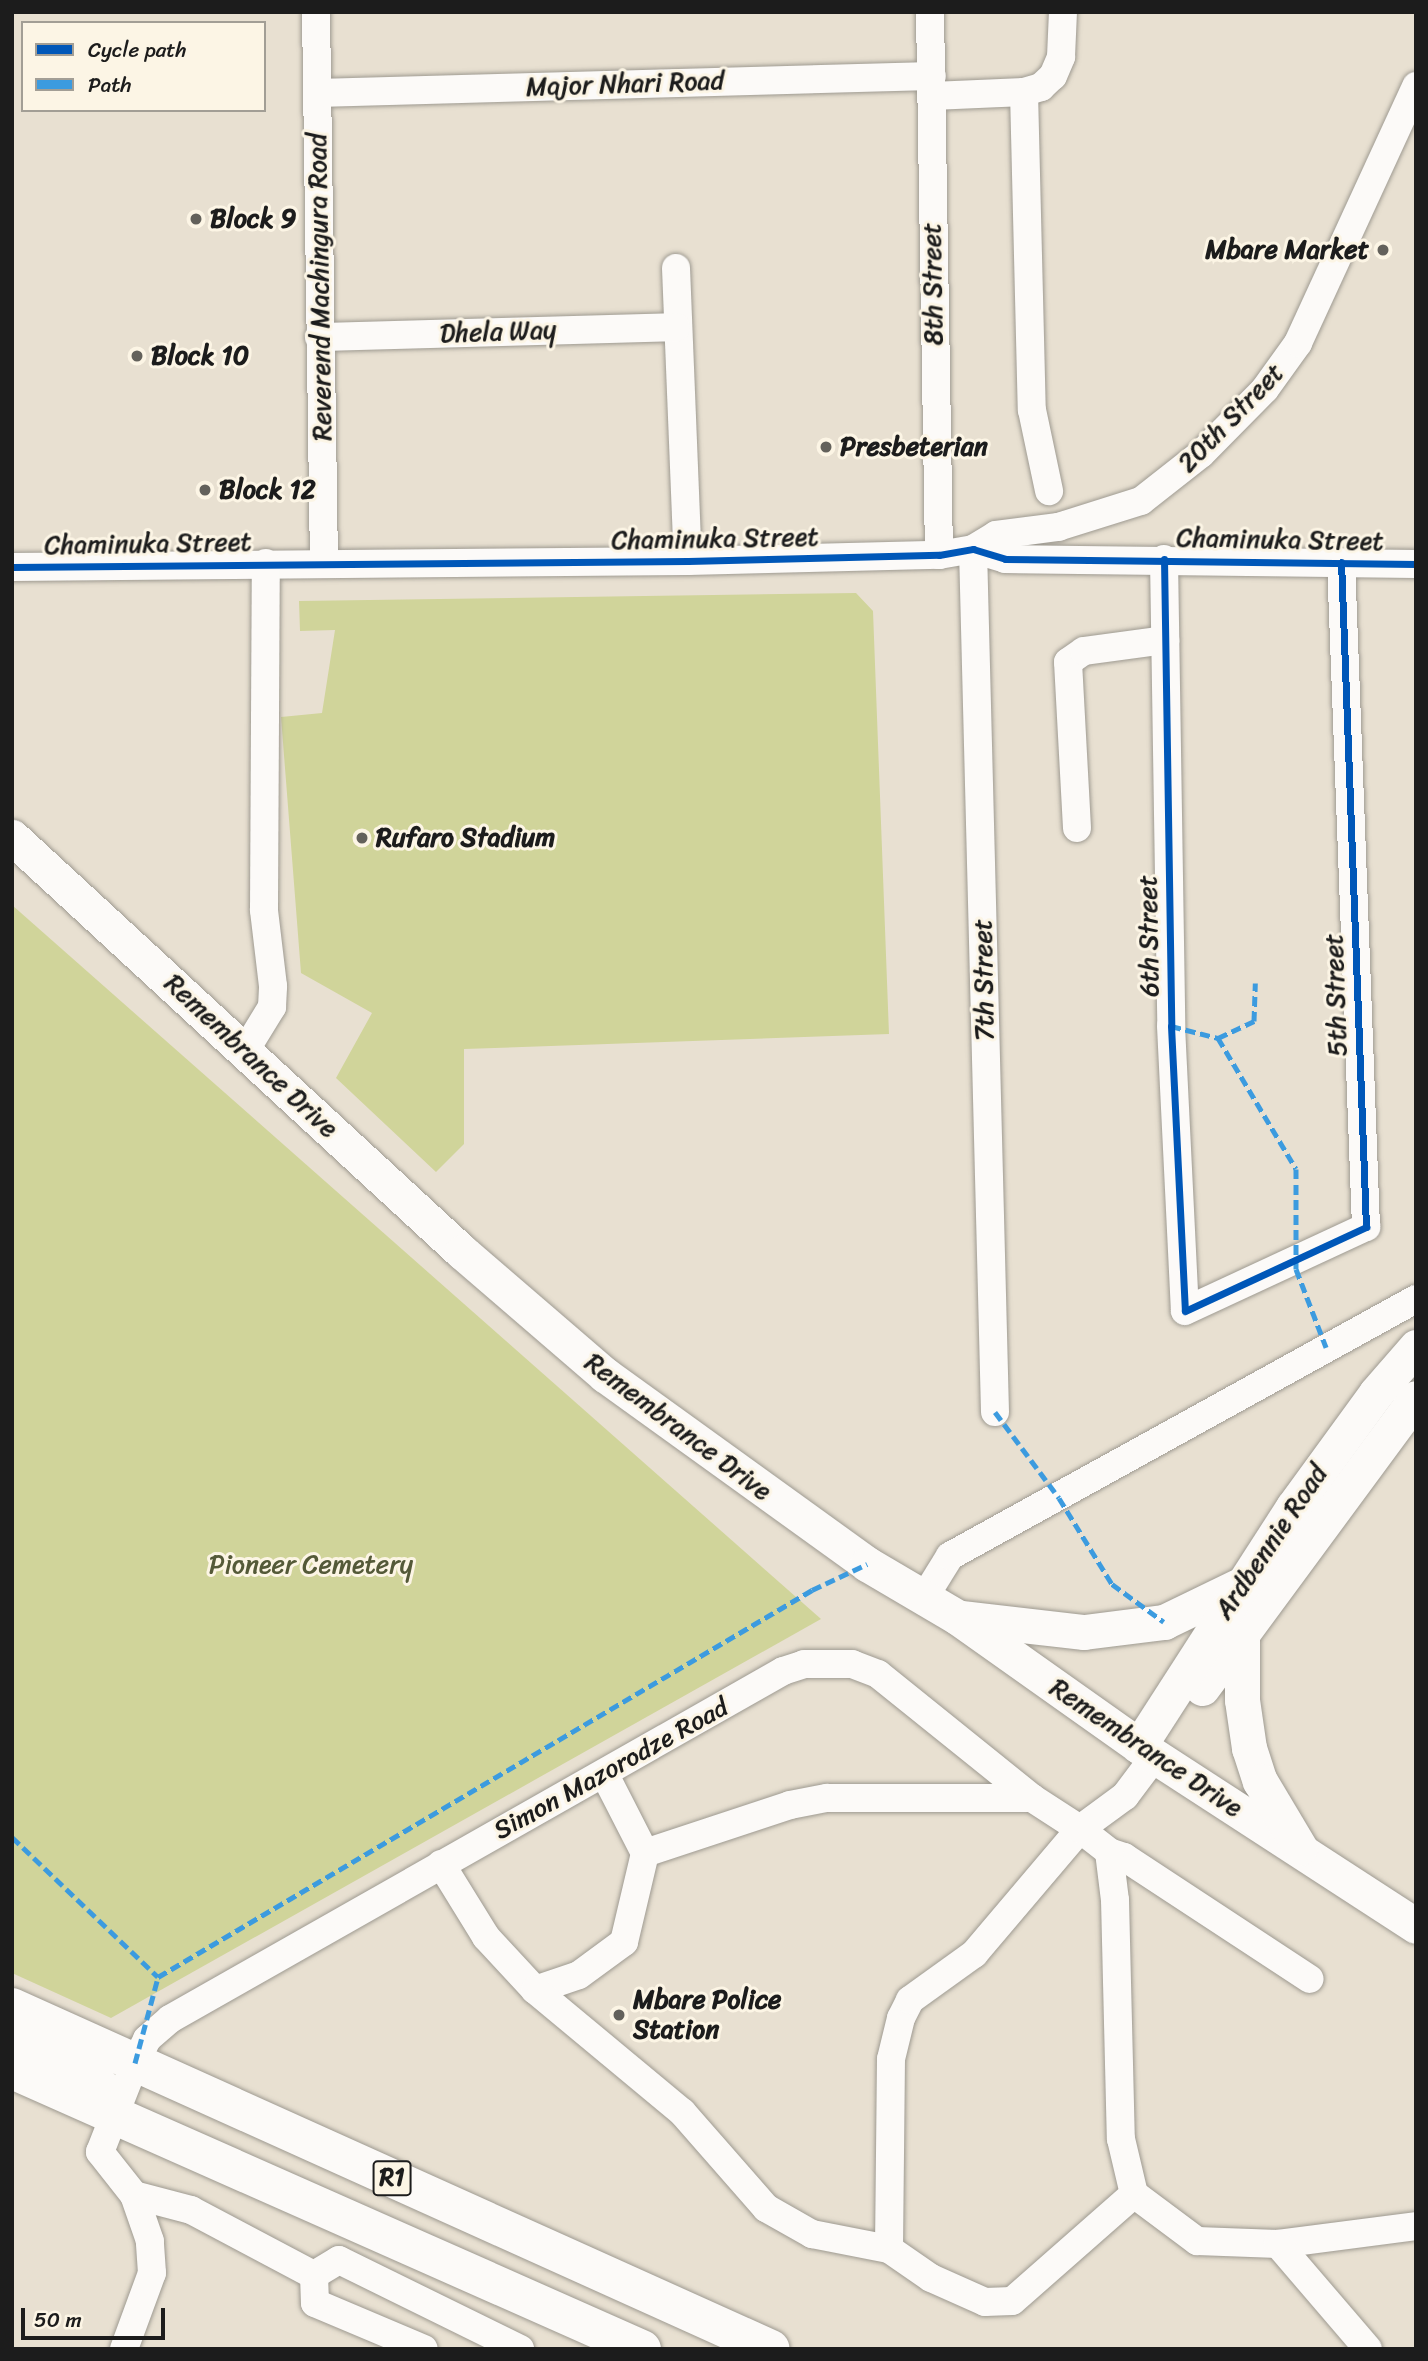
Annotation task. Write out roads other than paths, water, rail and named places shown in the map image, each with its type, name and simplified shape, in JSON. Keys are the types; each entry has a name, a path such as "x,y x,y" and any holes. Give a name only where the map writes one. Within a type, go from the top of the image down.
{"highway":[{"name":"R1","path":"12,2007 772,2349"},
{"path":"12,2033 93,2079 105,2093 113,2116"},
{"name":"R1","path":"12,2070 642,2349"}],"main road":[{"name":"Remembrance Drive","path":"12,837 462,1252 605,1375 719,1461 957,1618 1147,1751 1416,1926"},
{"name":"Ardbennie Road","path":"1147,1751 1241,1584 1376,1393 1416,1347"},
{"name":"Ardbennie Road","path":"1147,1751 1242,1630 1416,1398"},
{"path":"957,1618 1084,1632 1164,1622 1241,1584"},
{"path":"1242,1630 1242,1700 1249,1748 1261,1781 1303,1854"}],"street":[{"name":"Reverend Machingura Road","path":"316,12 324,562"},
{"name":"8th Street","path":"930,12 939,555"},
{"path":"1049,491 1032,410 1024,92 1053,76 1061,57 1063,12"},
{"name":"Major Nhari Road","path":"317,93 932,86 1024,92"},
{"name":"20th Street","path":"973,548 996,535 1058,527 1140,501 1201,454 1265,389 1292,353 1407,133 1416,86"},
{"path":"676,268 688,561"},
{"name":"Dhela Way","path":"319,337 677,327"},
{"name":"Chaminuka Street","path":"12,567 324,562 688,561 939,555 973,548 1005,559 1416,564"},
{"name":"7th Street","path":"973,548 995,1412"},
{"name":"6th Street","path":"1164,559 1171,1026 1185,1311"},
{"name":"5th Street","path":"1185,1311 1366,1227 1341,562"},
{"path":"246,1051 272,1007 274,986 264,910 266,563"},
{"path":"1077,828 1068,662 1084,651 1165,640"},
{"path":"924,1598 950,1556 1416,1298"},
{"name":"Simon Mazorodze Road","path":"134,2195 100,2152 147,2039 170,2019 441,1864 605,1775 783,1671 828,1661 878,1674 1032,1798 1085,1825 1109,1853 1124,1857 1310,1979"},
{"path":"889,2249 891,2059 901,2018 910,2000 974,1954 1147,1751"},
{"path":"535,1990 579,1975 624,1942 645,1853 605,1775"},
{"path":"645,1853 790,1805 827,1798 1032,1798"},
{"path":"1109,1853 1115,1900 1121,2139 1135,2194 1198,2241 1278,2244 1416,2226"},
{"path":"441,1864 486,1937 535,1990 682,2112 766,2208 812,2234 889,2249 931,2278 985,2302 1012,2301 1135,2194"},
{"path":"134,2195 191,2210 314,2275"},
{"path":"124,2349 152,2273 150,2241 134,2195"},
{"path":"1278,2244 1368,2349"},
{"path":"314,2275 339,2260 520,2349"},
{"path":"314,2275 315,2303 424,2349"}],"place":[{"name":"Block 9","path":"196,219"},
{"name":"Mbare Market","path":"1383,250"},
{"name":"Block 10","path":"137,356"},
{"name":"Presbeterian","path":"826,447"},
{"name":"Block 12","path":"205,490"},
{"name":"Rufaro Stadium","path":"362,838"},
{"name":"Mbare Police Station","path":"619,2015"}],"park label":[{"name":"Pioneer Cemetery","path":"311,1565"}]}
